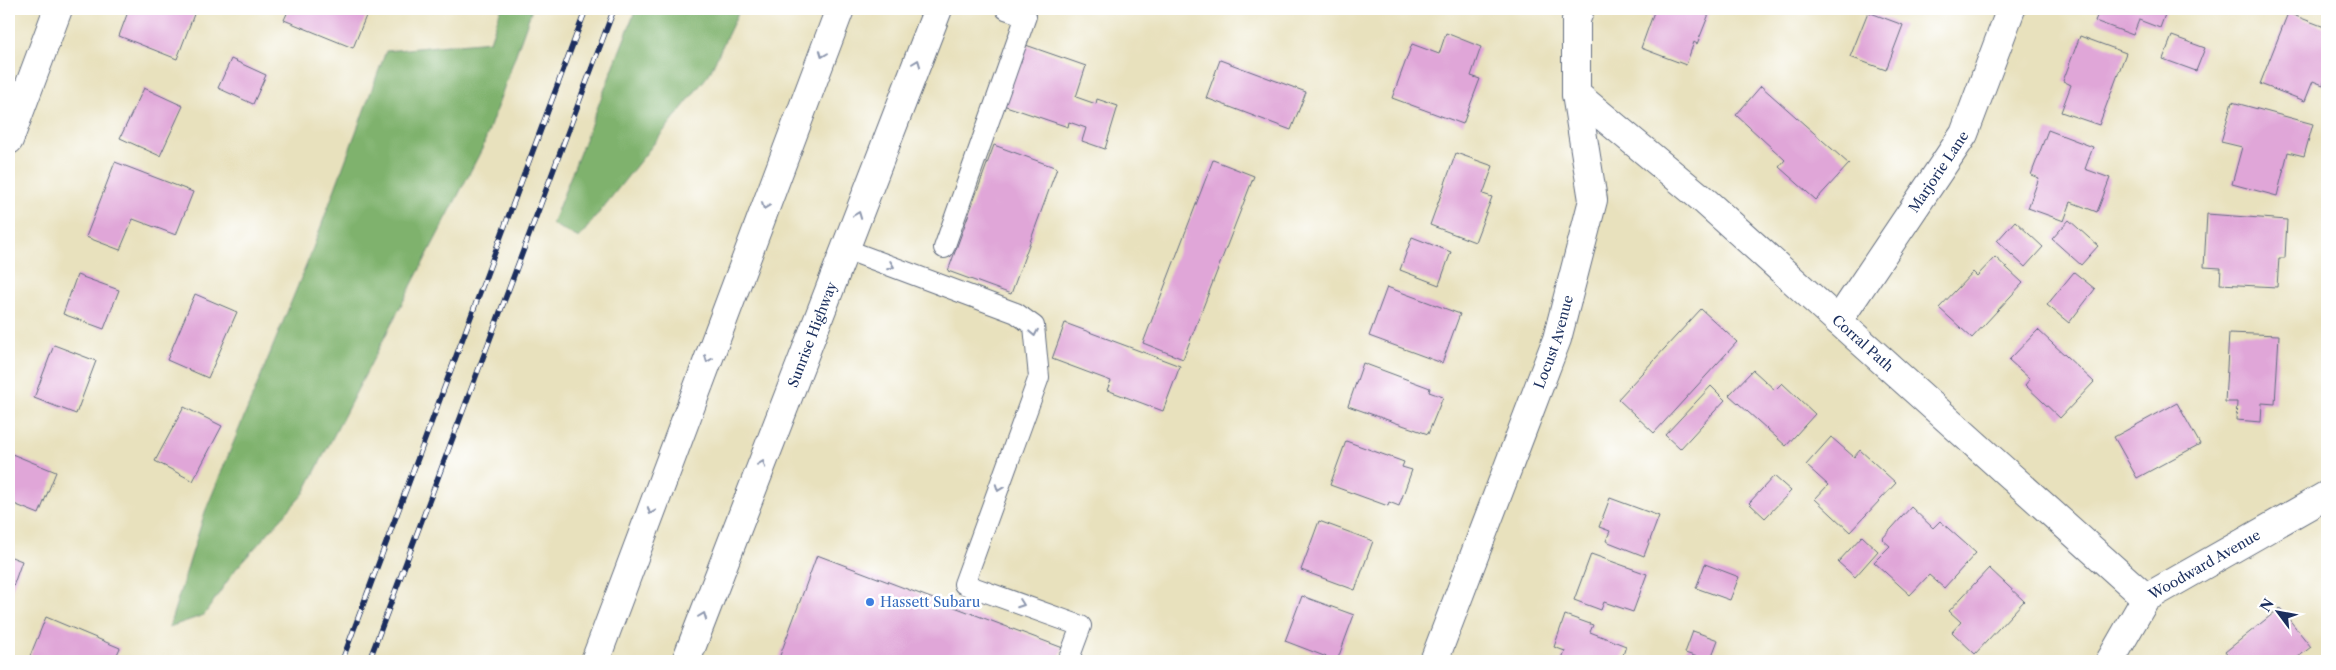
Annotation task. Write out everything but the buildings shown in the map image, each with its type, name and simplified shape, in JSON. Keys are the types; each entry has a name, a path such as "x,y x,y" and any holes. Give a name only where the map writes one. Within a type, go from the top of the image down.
{"main road":[{"path":"9,140 58,9"},
{"path":"595,661 840,9"},
{"name":"Sunrise Highway","path":"686,661 938,9"},
{"name":"Locust Avenue","path":"1434,661 1557,339 1593,200 1576,94 1576,20 1580,9"},
{"name":"Marjorie Lane","path":"1838,321 1964,134 2012,9"},
{"name":"Corral Path","path":"1576,94 1706,202 2146,598"},
{"name":"Woodward Avenue","path":"2110,661 2146,598 2327,495"}],"lane":[{"path":"944,248 1026,16 1006,9"},
{"path":"845,249 1016,313 1034,326 1039,377 964,584 1081,626 1068,661"}],"green space":[{"path":"501,9 532,9 482,149 304,493 235,570 204,615 169,627 205,512 310,256 386,51 490,41"},
{"path":"636,9 740,9 709,74 579,238 552,224"}],"railway":[{"path":"342,661 586,9"},
{"path":"369,661 614,9"}],"place":[{"name":"Hassett Subaru","path":"870,602"}]}
